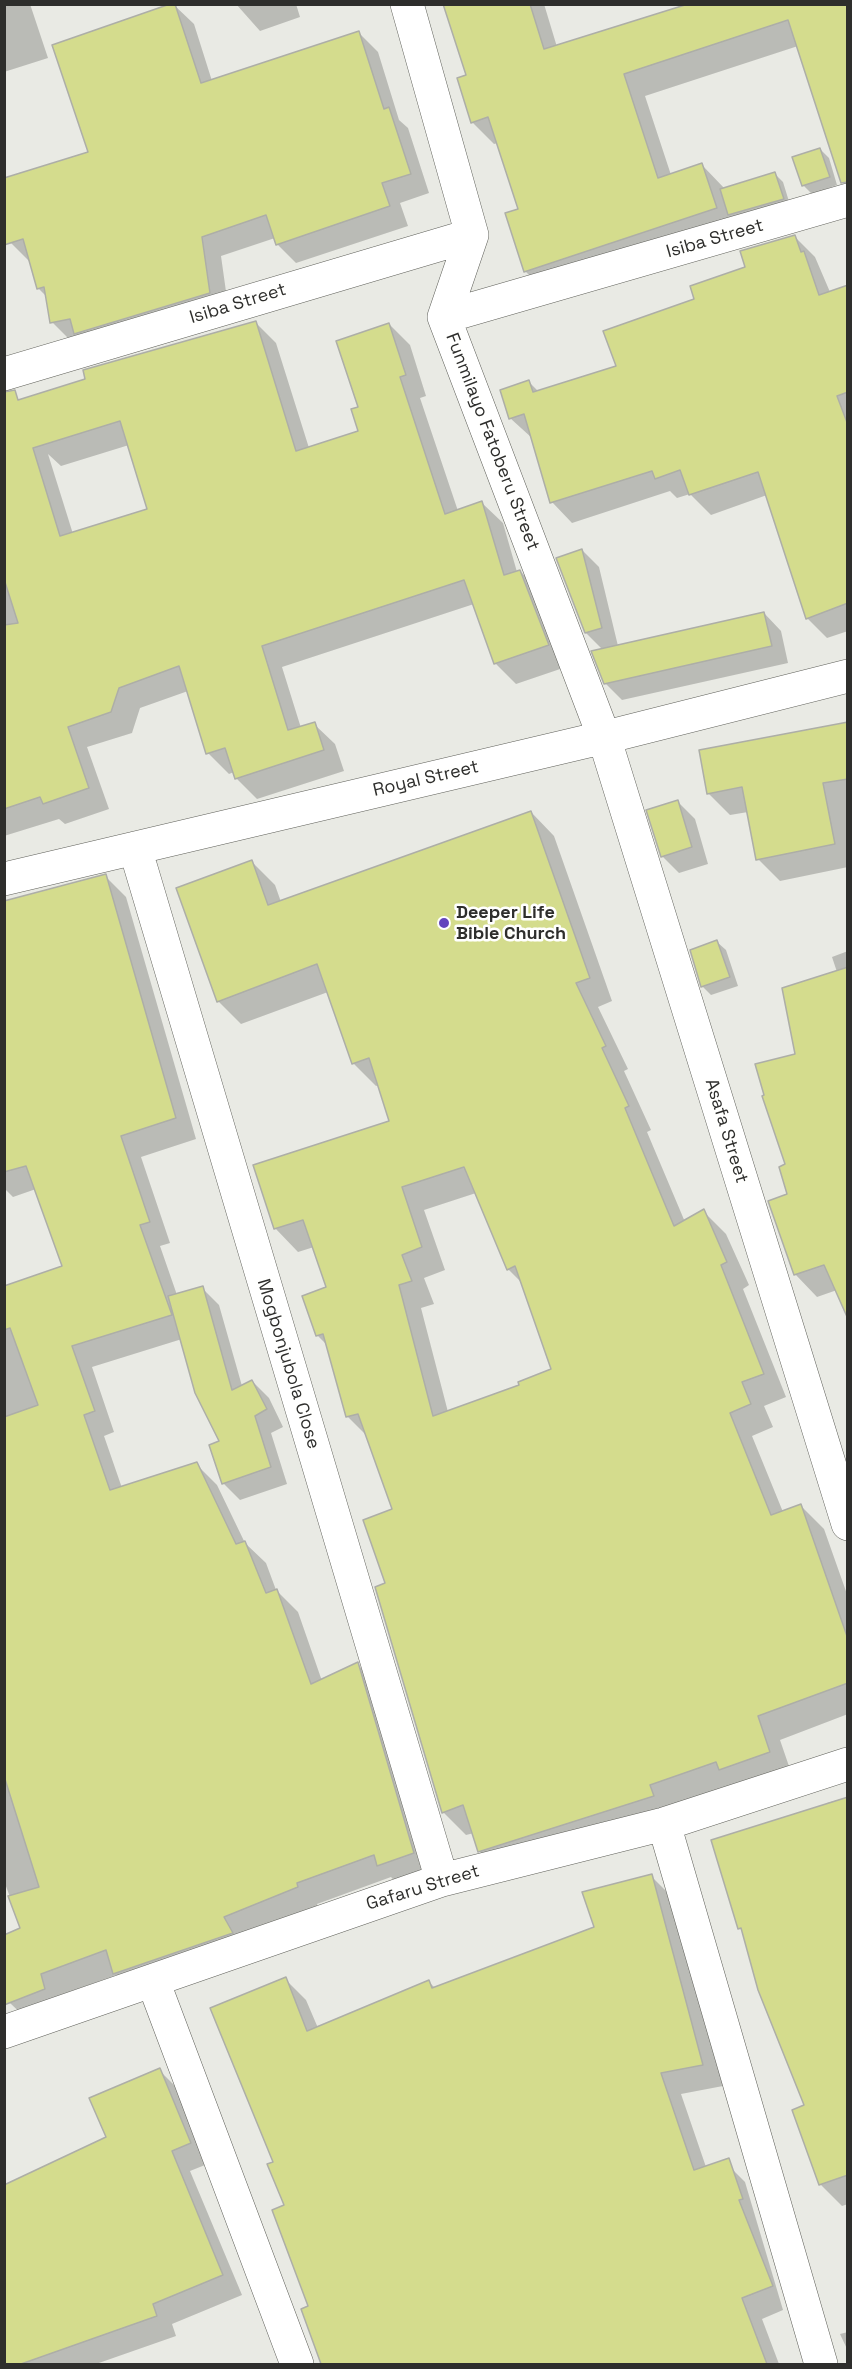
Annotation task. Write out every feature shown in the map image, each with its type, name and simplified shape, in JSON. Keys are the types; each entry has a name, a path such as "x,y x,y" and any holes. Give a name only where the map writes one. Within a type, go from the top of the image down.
{"street":[{"path":"407,4 472,235"},
{"name":"Isiba Street","path":"444,317 848,200"},
{"name":"Funmilayo Fatoberu Street","path":"472,235 444,317 604,737"},
{"name":"Isiba Street","path":"5,372 472,235"},
{"name":"Royal Street","path":"4,879 604,737 848,676"},
{"name":"Asafa Street","path":"604,737 848,1524"},
{"name":"Mogbonjubola Close","path":"135,848 442,1880"},
{"name":"Gafaru Street","path":"4,2032 442,1880 664,1824 848,1764"},
{"path":"664,1824 821,2364"},
{"path":"153,1981 297,2364"}],"building":[{"path":"175,4 201,83 359,31 384,109 389,107 411,174 382,183 390,206 276,245 266,215 202,237 210,293 74,334 70,319 50,323 44,287 37,289 23,239 4,245 4,178 88,152 52,45"},
{"path":"443,4 530,4 544,49 688,4 848,4 848,182 841,183 788,20 624,74 658,178 702,163 717,208 524,272 505,213 518,209 488,117 471,123 457,78 466,75"},
{"path":"820,148 830,177 802,186 792,157"},
{"path":"775,172 784,199 728,215 720,189"},
{"path":"795,235 801,252 804,251 819,295 848,285 848,392 837,396 848,425 848,603 806,619 758,472 689,495 680,470 655,479 652,471 550,503 524,414 509,419 500,390 529,380 533,392 616,366 603,331 694,299 690,286 745,267 740,251"},
{"path":"256,321 296,451 358,431 351,409 358,407 336,341 389,323 406,375 400,377 445,514 482,501 504,575 520,570 549,645 494,664 464,580 262,646 288,730 315,722 324,750 235,779 225,748 206,754 179,666 119,688 111,712 68,727 89,788 43,804 40,797 4,809 4,625 18,623 4,579 4,392 15,390 18,400 85,379 83,370","holes":["120,421 147,509 60,536 33,448"]},
{"path":"582,549 602,628 585,633 556,558"},
{"path":"764,612 772,646 604,684 591,651"},
{"path":"848,722 848,779 823,783 835,844 756,860 742,787 707,794 699,750"},
{"path":"678,800 692,847 661,857 646,810"},
{"path":"531,811 590,978 576,983 606,1046 602,1048 629,1106 625,1108 674,1226 704,1209 727,1262 721,1265 764,1374 742,1382 751,1404 730,1413 771,1515 801,1504 848,1639 848,1683 758,1716 770,1752 719,1770 716,1762 650,1785 654,1796 478,1852 463,1805 442,1813 375,1587 385,1583 363,1520 392,1509 358,1414 346,1417 323,1334 316,1336 302,1296 326,1287 303,1220 274,1229 253,1165 389,1121 369,1058 352,1064 317,964 217,1002 176,888 252,860 268,905","holes":["464,1167 507,1270 515,1266 551,1369 518,1382 519,1385 433,1416 399,1285 412,1281 402,1255 422,1247 402,1187"]},
{"path":"106,874 176,1118 121,1136 150,1222 140,1225 172,1315 72,1346 95,1411 84,1415 110,1490 197,1462 236,1544 245,1541 266,1593 277,1589 311,1684 358,1662 414,1853 377,1866 374,1855 297,1883 298,1887 224,1917 233,1933 113,1974 106,1950 41,1974 45,1989 4,2005 4,1935 20,1928 8,1896 39,1887 4,1776 4,1417 38,1405 10,1328 4,1330 4,1286 62,1266 26,1166 4,1172 4,901"},
{"path":"717,940 730,977 701,987 690,950"},
{"path":"848,967 848,1319 824,1265 794,1275 768,1201 787,1194 779,1167 785,1164 762,1096 764,1095 755,1064 795,1054 782,988"},
{"path":"203,1286 232,1390 252,1380 267,1409 255,1416 271,1467 222,1484 209,1445 219,1441 195,1393 168,1296"},
{"path":"848,1797 848,2175 819,2185 792,2110 804,2105 758,1990 741,1928 738,1929 711,1840"},
{"path":"652,1874 703,2065 661,2073 694,2170 729,2158 743,2199 739,2200 773,2286 742,2298 767,2364 321,2364 301,2309 308,2306 272,2210 284,2205 267,2164 273,2162 210,2008 286,1977 307,2031 429,1980 432,1988 594,1927 582,1892"},
{"path":"160,2068 191,2143 172,2151 223,2275 153,2304 157,2316 21,2364 4,2364 4,2185 106,2137 89,2098"}],"place":[{"name":"Deeper Life Bible Church","path":"444,923"}]}
